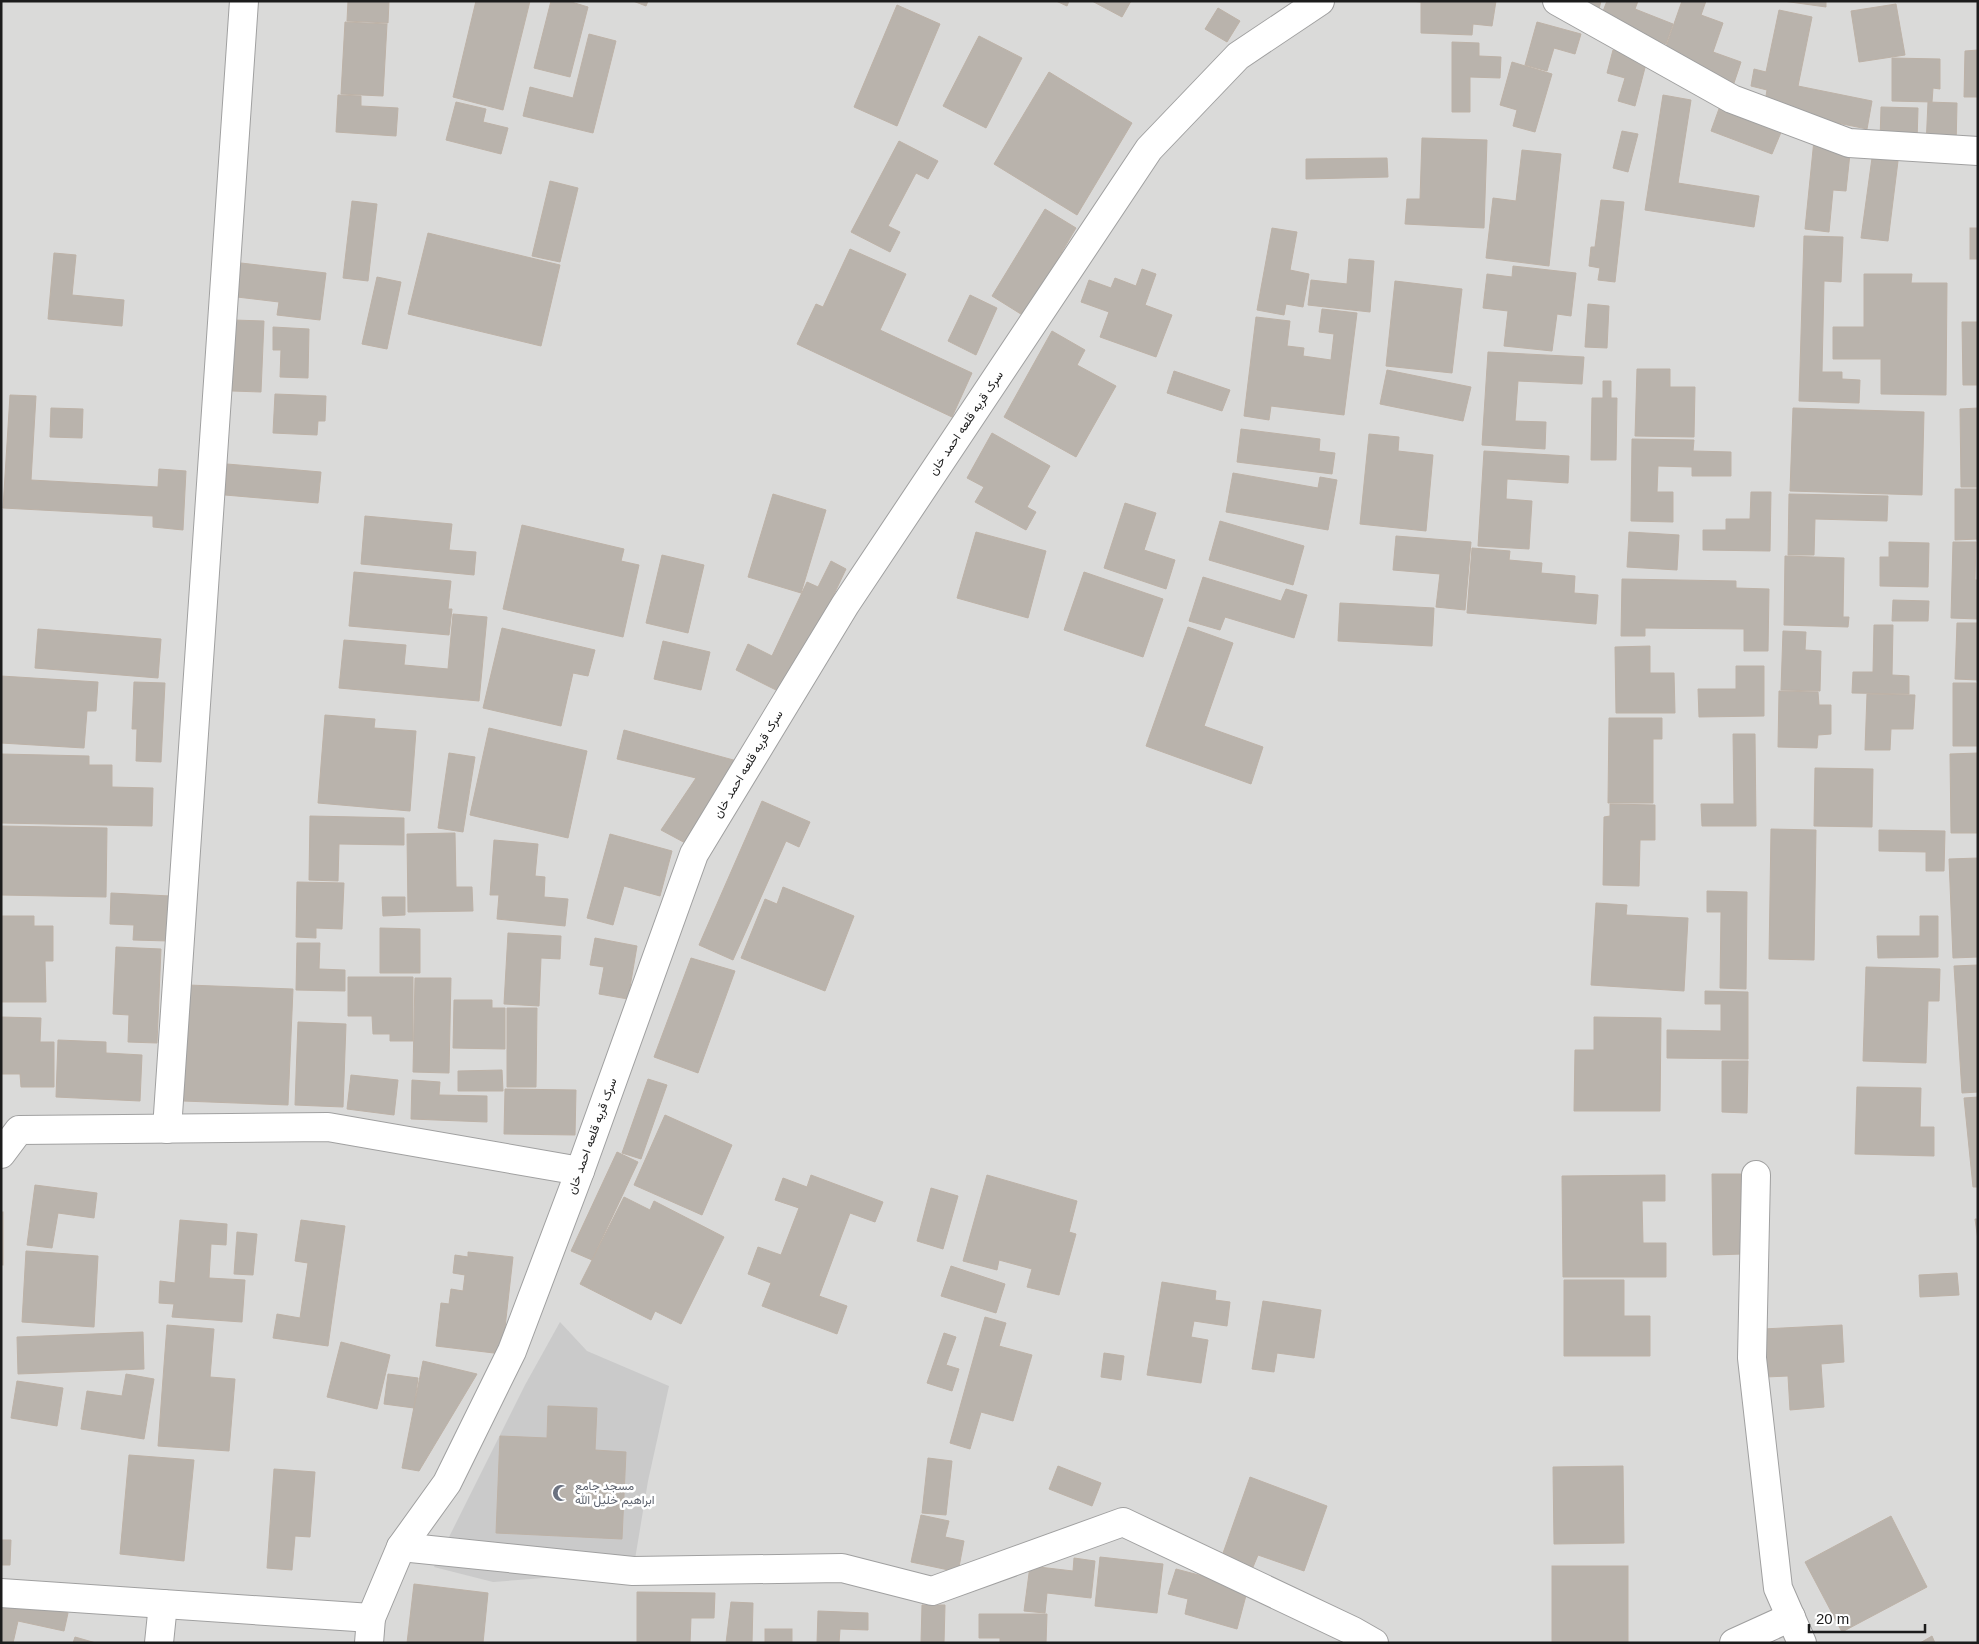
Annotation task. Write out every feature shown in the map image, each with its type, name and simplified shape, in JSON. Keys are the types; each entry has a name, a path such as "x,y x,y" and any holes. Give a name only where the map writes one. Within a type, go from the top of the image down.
{"street":[{"path":"167,1129 244,1"},
{"name":"سرک قریه قلعه احمد خان","path":"370,1630 402,1547 447,1483 512,1351 580,1171 694,854 845,605 1149,149 1238,56 1320,1"},
{"path":"1557,1 1732,99 1849,142 1978,152"},
{"path":"1,1154 19,1130 328,1127 580,1171"},
{"path":"1756,1175 1752,1358 1778,1588 1802,1643"},
{"path":"402,1547 633,1571 842,1568 932,1591 1123,1522 1353,1631 1374,1643"},
{"path":"1,1593 163,1604 370,1630"},
{"path":"159,1643 163,1604"},
{"path":"1734,1643 1791,1617"}],"shaded area":[{"path":"1,1 1978,1 1978,1643 1,1643"},
{"name":"مسجد جامع ابراهیم خلیل الله","path":"560,1322 587,1351 669,1386 648,1481 633,1571 493,1582 434,1567 525,1385"}],"building":[{"path":"348,1 389,1 388,23 347,21"},
{"path":"476,1 530,1 503,110 453,97"},
{"path":"551,1 568,1 588,7 570,77 534,68"},
{"path":"633,1 648,1 646,6"},
{"path":"1056,1 1069,1 1067,6"},
{"path":"1092,1 1131,1 1122,17"},
{"path":"1411,1 1496,1 1492,26 1473,24 1472,35 1421,33 1421,2"},
{"path":"1563,1 1601,1 1598,13"},
{"path":"1607,1 1638,1 1635,9 1673,24 1666,44 1600,19"},
{"path":"1682,1 1706,1 1701,15 1723,23 1713,52 1741,62 1734,83 1662,58"},
{"path":"1783,1 1826,1 1826,7"},
{"path":"1896,4 1905,55 1859,62 1851,11"},
{"path":"897,5 940,24 897,126 854,107"},
{"path":"1218,8 1240,21 1227,42 1205,29"},
{"path":"1779,10 1812,17 1798,86 1872,101 1867,129 1764,108 1767,90 1751,86 1754,69 1766,72"},
{"path":"345,22 387,24 383,96 341,94"},
{"path":"1537,22 1581,34 1575,54 1554,48 1547,71 1525,65"},
{"path":"589,34 616,41 593,133 523,116 530,87 573,98"},
{"path":"979,36 1022,58 986,128 943,106"},
{"path":"1452,42 1479,43 1479,56 1501,57 1500,78 1470,77 1470,112 1452,112"},
{"path":"1613,50 1647,60 1635,106 1618,101 1625,78 1607,73"},
{"path":"1978,50 1978,97 1964,97 1965,51"},
{"path":"1892,58 1940,59 1940,89 1933,88 1932,102 1892,101"},
{"path":"1512,62 1552,74 1535,132 1513,126 1517,110 1500,105"},
{"path":"1049,72 1132,123 1077,215 994,164"},
{"path":"338,95 361,96 361,106 398,108 396,136 336,132"},
{"path":"1663,95 1691,100 1678,183 1759,196 1754,227 1645,210"},
{"path":"456,102 486,109 483,122 508,128 501,154 446,140"},
{"path":"1928,102 1957,103 1956,147 1926,146"},
{"path":"1720,106 1782,130 1772,154 1711,131"},
{"path":"1881,107 1918,108 1917,141 1880,140"},
{"path":"1622,131 1638,134 1628,172 1613,168"},
{"path":"1422,138 1487,140 1484,228 1405,224 1407,199 1420,199"},
{"path":"1814,140 1851,144 1846,191 1833,190 1829,232 1805,229"},
{"path":"899,141 938,161 928,179 916,173 888,226 900,232 890,252 851,232"},
{"path":"1522,150 1561,154 1549,266 1486,258 1493,198 1516,201"},
{"path":"1387,158 1388,177 1306,179 1306,159"},
{"path":"1872,158 1898,161 1888,241 1861,238"},
{"path":"550,181 578,188 560,262 532,256"},
{"path":"1601,200 1624,202 1615,282 1598,280 1600,268 1589,266 1591,247 1595,247"},
{"path":"352,201 377,204 368,281 343,278"},
{"path":"1045,209 1076,228 1024,316 992,296"},
{"path":"1272,228 1297,232 1290,270 1309,274 1303,307 1286,304 1284,315 1257,310"},
{"path":"1970,228 1978,228 1978,259 1970,259"},
{"path":"428,233 560,265 541,346 408,314"},
{"path":"1804,236 1843,237 1841,282 1824,281 1822,372 1842,372 1842,379 1860,380 1859,403 1799,401"},
{"path":"850,249 906,274 880,330 972,373 952,417 797,344 816,304 823,307"},
{"path":"54,253 76,255 72,295 124,300 122,326 48,319"},
{"path":"1349,259 1374,261 1370,312 1308,305 1311,280 1347,284"},
{"path":"241,263 326,273 320,320 277,315 279,302 237,297"},
{"path":"1513,266 1576,273 1571,316 1557,314 1552,351 1504,346 1508,311 1483,308 1487,274 1512,277"},
{"path":"1142,269 1156,274 1145,305 1172,315 1156,357 1100,337 1109,312 1081,302 1089,280 1111,288 1115,278 1136,286"},
{"path":"1864,274 1912,274 1911,283 1947,283 1946,395 1881,394 1881,359 1833,359 1833,327 1864,327"},
{"path":"377,277 401,282 387,349 362,344"},
{"path":"1395,281 1462,289 1452,373 1386,366"},
{"path":"970,295 997,308 976,355 948,341"},
{"path":"1588,304 1609,306 1607,348 1585,347"},
{"path":"1322,309 1357,313 1344,415 1271,406 1269,420 1244,416 1256,317 1290,321 1287,346 1304,348 1303,356 1331,360 1334,334 1319,332"},
{"path":"234,320 264,321 261,392 232,391"},
{"path":"1962,322 1978,322 1978,385 1963,385"},
{"path":"273,327 309,329 308,378 280,377 281,350 273,350"},
{"path":"1052,331 1085,350 1077,365 1116,386 1076,457 1004,417"},
{"path":"1488,352 1584,357 1582,384 1518,381 1515,421 1546,422 1545,449 1482,445"},
{"path":"1637,369 1670,369 1670,387 1695,387 1694,437 1635,436"},
{"path":"1387,370 1471,387 1463,421 1380,404"},
{"path":"1174,371 1230,390 1222,411 1167,393"},
{"path":"1603,381 1611,381 1611,398 1617,398 1616,460 1591,460 1592,398 1603,398"},
{"path":"275,394 326,396 325,421 318,421 317,435 273,433"},
{"path":"10,395 36,396 31,480 158,487 159,469 186,471 183,530 153,527 153,516 3,508"},
{"path":"51,408 83,409 82,438 50,437"},
{"path":"1793,408 1924,412 1922,495 1790,491"},
{"path":"1978,408 1978,487 1961,487 1960,409"},
{"path":"1241,429 1320,439 1319,451 1335,453 1332,474 1237,462"},
{"path":"992,433 1050,466 1027,507 1036,512 1026,530 975,502 984,487 967,478"},
{"path":"1369,434 1399,437 1398,451 1433,455 1426,531 1360,524"},
{"path":"1632,439 1694,440 1693,451 1731,452 1731,476 1692,476 1692,467 1658,466 1657,492 1673,492 1673,522 1631,521"},
{"path":"1484,451 1569,456 1568,483 1507,479 1506,499 1532,501 1529,549 1478,546"},
{"path":"227,464 321,472 318,503 225,495"},
{"path":"1233,473 1318,488 1320,477 1337,480 1328,530 1226,512"},
{"path":"1955,489 1978,489 1978,539 1955,540"},
{"path":"1751,492 1771,492 1770,551 1703,550 1703,530 1726,530 1726,519 1750,519"},
{"path":"773,494 826,510 801,593 748,577"},
{"path":"1789,494 1888,496 1887,521 1815,519 1814,555 1788,555"},
{"path":"1125,503 1156,513 1144,550 1175,560 1166,589 1104,568"},
{"path":"365,516 452,524 449,550 476,552 474,575 361,564"},
{"path":"1220,521 1304,546 1293,585 1209,560"},
{"path":"522,525 624,549 621,561 639,565 623,637 503,609"},
{"path":"976,532 1046,551 1028,618 957,598"},
{"path":"1629,532 1679,535 1677,570 1627,567"},
{"path":"1396,536 1471,542 1465,610 1436,607 1440,574 1393,570"},
{"path":"1889,542 1929,543 1928,587 1880,586 1880,557 1889,557"},
{"path":"1953,542 1976,542 1975,580 1978,580 1978,619 1951,618"},
{"path":"1472,548 1510,551 1509,560 1542,563 1541,573 1575,576 1574,593 1598,595 1596,624 1467,613"},
{"path":"662,555 704,565 688,633 646,623"},
{"path":"1785,556 1844,558 1843,617 1849,617 1848,627 1784,625"},
{"path":"831,561 846,569 786,695 736,670 748,644 772,656 807,582 818,587"},
{"path":"354,572 451,581 448,609 452,609 449,635 349,626"},
{"path":"1084,572 1163,599 1143,657 1064,630"},
{"path":"1203,577 1281,601 1286,589 1307,595 1294,638 1225,617 1220,630 1189,621"},
{"path":"1622,579 1736,581 1736,588 1769,589 1768,651 1744,651 1744,629 1645,628 1645,636 1621,636"},
{"path":"1893,600 1929,601 1928,621 1892,621"},
{"path":"1340,603 1434,608 1432,646 1338,641"},
{"path":"453,614 487,617 479,701 339,688 344,640 406,645 404,665 448,669"},
{"path":"1957,623 1978,623 1978,680 1955,679"},
{"path":"1874,625 1893,625 1892,675 1909,676 1909,694 1852,693 1853,672 1873,672"},
{"path":"1188,627 1233,643 1204,726 1263,747 1251,784 1146,746"},
{"path":"502,628 595,650 588,676 573,673 561,726 483,708"},
{"path":"38,629 161,639 158,678 35,668"},
{"path":"1783,631 1806,632 1805,650 1821,651 1820,691 1781,690"},
{"path":"663,641 710,652 701,690 654,679"},
{"path":"1650,646 1650,673 1674,673 1675,713 1616,713 1615,647"},
{"path":"1736,666 1764,666 1764,716 1699,717 1698,689 1736,689"},
{"path":"1,676 98,682 96,711 87,711 84,748 1,743"},
{"path":"134,682 165,683 161,762 136,761 137,729 132,729"},
{"path":"1953,683 1976,683 1978,746 1953,746"},
{"path":"1779,691 1818,692 1819,705 1831,705 1831,734 1818,735 1817,748 1778,747"},
{"path":"1867,694 1915,695 1913,729 1891,729 1890,750 1865,750"},
{"path":"325,715 375,719 374,728 416,731 410,811 318,803"},
{"path":"1609,718 1662,718 1662,739 1653,739 1653,803 1608,803"},
{"path":"489,728 587,751 568,838 470,815"},
{"path":"624,730 737,761 689,845 661,830 696,778 617,759"},
{"path":"1733,734 1755,734 1756,826 1702,826 1701,804 1734,804"},
{"path":"449,753 475,757 463,832 438,828"},
{"path":"1978,753 1978,833 1951,833 1950,754"},
{"path":"1,754 89,756 89,765 112,765 112,787 153,788 152,826 1,823"},
{"path":"1815,768 1873,769 1872,827 1814,826"},
{"path":"762,801 810,822 799,847 786,841 733,960 699,945"},
{"path":"1610,804 1655,805 1655,840 1640,840 1639,886 1603,885 1604,817 1610,816"},
{"path":"310,816 404,818 404,845 339,844 338,881 309,880"},
{"path":"1,826 107,828 106,897 1,895"},
{"path":"1771,829 1816,830 1814,960 1769,959"},
{"path":"1879,830 1945,831 1944,871 1926,871 1926,852 1879,851"},
{"path":"455,833 456,887 472,887 473,911 408,912 407,834"},
{"path":"610,834 672,851 660,896 624,886 613,925 587,918"},
{"path":"494,840 538,844 535,876 545,877 544,897 568,899 565,926 497,919 499,895 490,895"},
{"path":"1978,858 1978,957 1953,958 1949,859"},
{"path":"297,882 344,883 342,929 316,928 316,938 296,937"},
{"path":"783,887 854,916 825,991 741,958 765,899 777,904"},
{"path":"1707,891 1747,892 1746,989 1720,988 1721,912 1707,912"},
{"path":"111,893 170,896 169,941 133,940 134,925 110,924"},
{"path":"382,897 405,897 405,915 383,916"},
{"path":"1596,903 1627,905 1626,915 1688,918 1684,991 1591,985"},
{"path":"1,916 34,916 34,926 53,926 53,961 45,961 46,1002 1,1002"},
{"path":"1920,916 1938,916 1938,957 1878,958 1877,936 1920,936"},
{"path":"380,928 420,929 420,973 380,973"},
{"path":"508,933 561,936 560,959 541,958 539,1006 504,1004"},
{"path":"595,938 637,946 628,999 599,994 604,967 590,965"},
{"path":"297,943 320,943 319,969 345,970 345,991 296,990"},
{"path":"116,947 161,949 157,1043 128,1042 129,1015 113,1014"},
{"path":"691,958 735,971 698,1073 654,1057"},
{"path":"1978,965 1978,1092 1962,1093 1954,966"},
{"path":"1866,967 1940,969 1939,1001 1928,1001 1926,1063 1863,1061"},
{"path":"348,977 413,977 413,1041 390,1041 390,1034 373,1034 372,1016 348,1016"},
{"path":"415,978 451,978 449,1073 413,1072"},
{"path":"188,985 293,989 288,1105 183,1101"},
{"path":"1705,991 1748,992 1748,1059 1667,1058 1667,1030 1721,1031 1721,1004 1705,1004"},
{"path":"454,1000 492,1000 492,1008 505,1008 505,1049 453,1048"},
{"path":"507,1008 537,1008 536,1087 507,1087"},
{"path":"1,1017 41,1018 40,1042 54,1042 54,1087 21,1087 20,1074 1,1074"},
{"path":"1594,1017 1661,1018 1660,1111 1574,1111 1575,1050 1594,1050"},
{"path":"298,1022 346,1024 343,1107 295,1105"},
{"path":"58,1040 106,1042 106,1053 142,1055 140,1101 56,1097"},
{"path":"1722,1061 1748,1061 1747,1113 1722,1112"},
{"path":"502,1070 503,1091 458,1091 458,1071"},
{"path":"351,1075 398,1080 394,1115 347,1109"},
{"path":"648,1079 667,1085 641,1159 622,1153"},
{"path":"412,1080 440,1082 439,1095 487,1096 487,1122 411,1119"},
{"path":"1857,1087 1921,1088 1920,1127 1934,1127 1934,1156 1855,1154"},
{"path":"505,1089 576,1090 575,1135 504,1134"},
{"path":"1978,1097 1978,1187 1973,1187 1964,1098"},
{"path":"665,1115 732,1145 702,1215 634,1185"},
{"path":"617,1152 638,1162 592,1260 571,1251"},
{"path":"1712,1174 1741,1174 1742,1254 1713,1255"},
{"path":"811,1175 883,1202 875,1222 850,1213 819,1296 847,1306 837,1334 762,1306 771,1283 748,1274 758,1247 781,1255 799,1208 775,1200 783,1178 807,1187"},
{"path":"987,1175 1077,1201 1069,1232 1076,1234 1059,1295 1027,1287 1032,1269 999,1260 997,1270 963,1261"},
{"path":"1665,1175 1665,1201 1642,1201 1643,1243 1666,1243 1666,1277 1563,1277 1562,1176"},
{"path":"35,1185 97,1193 94,1218 58,1213 52,1248 27,1245"},
{"path":"931,1188 958,1196 943,1249 917,1241"},
{"path":"624,1197 650,1210 654,1201 724,1237 681,1324 655,1311 651,1320 580,1284"},
{"path":"1,1212 3,1212 3,1265 1,1265"},
{"path":"1975,1219 1978,1219 1978,1240"},
{"path":"180,1220 227,1224 226,1245 211,1244 209,1278 245,1280 242,1322 172,1317 174,1304 159,1303 160,1281 175,1283"},
{"path":"301,1220 345,1226 328,1346 273,1338 277,1314 300,1318 308,1263 295,1261"},
{"path":"237,1232 257,1234 253,1275 234,1274"},
{"path":"26,1251 98,1256 94,1327 22,1322"},
{"path":"468,1252 513,1257 502,1354 436,1346 441,1303 449,1304 451,1289 463,1291 465,1275 453,1273 455,1255 468,1257"},
{"path":"951,1266 1005,1284 996,1313 941,1296"},
{"path":"1957,1273 1959,1295 1920,1297 1919,1275"},
{"path":"1564,1280 1624,1280 1624,1316 1650,1316 1650,1356 1564,1356"},
{"path":"1162,1282 1216,1291 1215,1300 1230,1302 1227,1326 1194,1321 1191,1337 1208,1340 1201,1383 1147,1375"},
{"path":"1263,1301 1321,1310 1314,1358 1277,1353 1274,1372 1252,1369"},
{"path":"985,1317 1006,1323 999,1346 1032,1355 1013,1421 981,1412 970,1449 950,1443"},
{"path":"167,1325 214,1329 210,1377 235,1379 229,1451 158,1446"},
{"path":"1842,1325 1844,1362 1821,1364 1824,1407 1790,1410 1788,1376 1766,1377 1763,1329"},
{"path":"143,1332 144,1369 18,1374 17,1337"},
{"path":"944,1333 956,1337 946,1365 959,1369 952,1391 927,1383"},
{"path":"341,1342 390,1355 377,1409 327,1397"},
{"path":"1104,1353 1124,1356 1121,1380 1101,1377"},
{"path":"423,1361 477,1374 419,1471 402,1468"},
{"path":"126,1374 154,1379 144,1439 81,1429 87,1391 122,1396"},
{"path":"388,1374 418,1378 414,1408 384,1404"},
{"path":"17,1381 63,1388 57,1426 11,1418"},
{"name":"مسجد جامع ابراهیم خلیل الله","path":"548,1406 597,1408 595,1450 626,1452 622,1539 496,1533 500,1436 547,1438"},
{"path":"129,1455 194,1460 184,1561 120,1554"},
{"path":"928,1458 952,1461 946,1515 922,1513"},
{"path":"1058,1466 1101,1483 1092,1506 1049,1489"},
{"path":"1623,1466 1624,1543 1554,1544 1553,1467"},
{"path":"274,1469 315,1472 310,1537 295,1536 292,1570 267,1568"},
{"path":"1250,1477 1327,1506 1304,1571 1258,1555 1253,1567 1222,1556"},
{"path":"921,1515 949,1521 945,1537 964,1541 958,1572 911,1562"},
{"path":"1891,1516 1927,1587 1842,1632 1805,1562"},
{"path":"1,1540 11,1540 10,1565 1,1565"},
{"path":"1100,1557 1163,1564 1157,1613 1095,1606"},
{"path":"1074,1558 1095,1561 1091,1598 1047,1593 1045,1613 1024,1611 1030,1566 1073,1571"},
{"path":"1552,1566 1628,1566 1628,1643 1552,1643"},
{"path":"1176,1569 1248,1588 1237,1629 1185,1614 1188,1599 1168,1594"},
{"path":"414,1584 488,1593 483,1643 407,1643"},
{"path":"637,1592 715,1593 714,1618 691,1618 690,1643 637,1643"},
{"path":"1,1598 68,1613 64,1631 18,1621 13,1643 1,1643"},
{"path":"731,1602 753,1603 752,1643 726,1643"},
{"path":"922,1605 945,1605 944,1643 921,1643"},
{"path":"818,1611 868,1613 868,1630 840,1629 839,1643 817,1643"},
{"path":"979,1614 1047,1614 1046,1643 1000,1643 1000,1638 979,1638"},
{"path":"765,1629 792,1629 792,1643 765,1643"},
{"path":"1932,1636 1935,1643 1920,1643"},
{"path":"75,1637 96,1643 73,1643"}],"place":[{"name":"مسجد جامع ابراهیم خلیل الله","path":"561,1493"}]}
